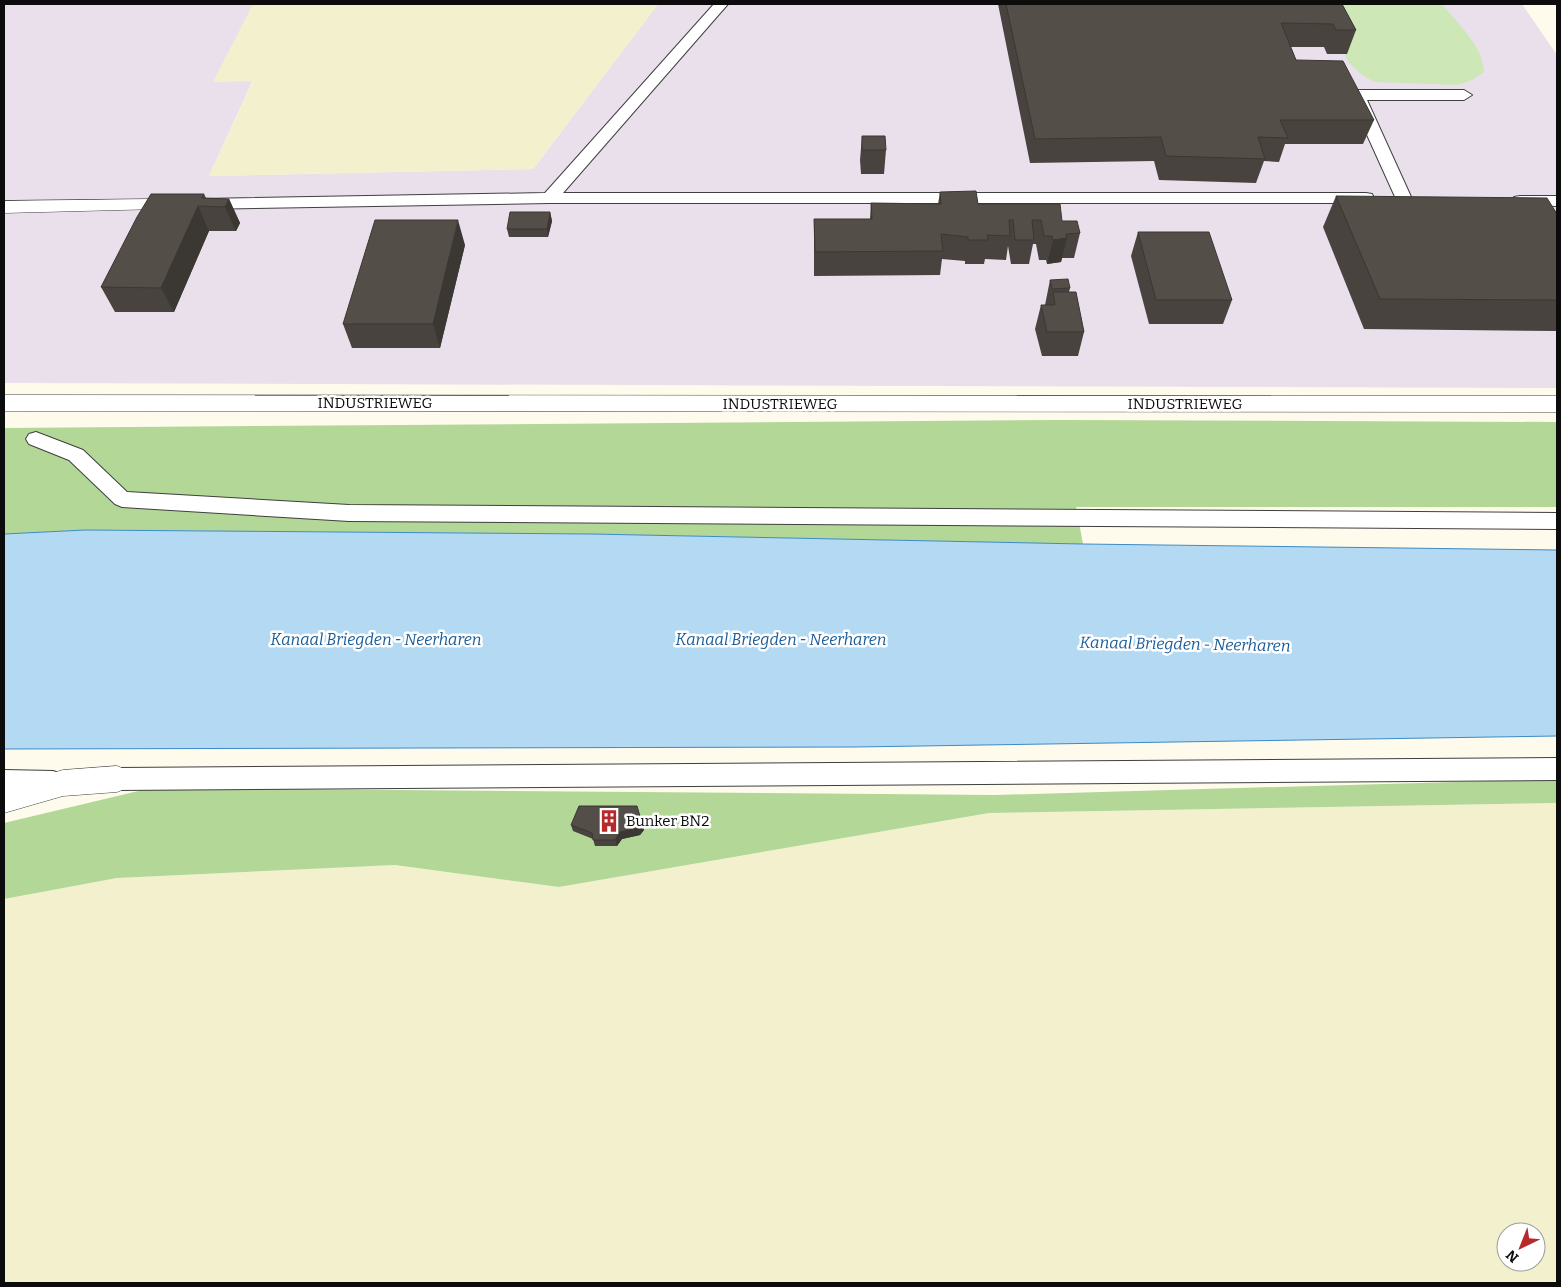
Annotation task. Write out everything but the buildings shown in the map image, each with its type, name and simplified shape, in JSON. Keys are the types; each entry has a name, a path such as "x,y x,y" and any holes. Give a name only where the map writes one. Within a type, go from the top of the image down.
{"street":[{"path":"4,207 169,205"},
{"name":"INDUSTRIEWEG","path":"4,403 1557,404"},
{"path":"4,800 63,783 117,779"}],"lane":[{"path":"550,198 721,4"},
{"path":"1349,78 1404,199"},
{"path":"1356,95 1464,95"},
{"path":"169,205 550,198 1423,199"},
{"path":"1500,200 1557,201"},
{"path":"36,439 76,455 122,499 349,513 1557,521"},
{"path":"117,779 1557,769"},
{"path":"4,781 63,783"}],"shaded area":[{"path":"4,4 254,4 214,82 253,80 209,176 533,169 658,4 1522,4 1557,55 1557,388 4,383"},
{"path":"253,4 658,4 533,169 209,176 253,81 213,82"},
{"path":"1557,803 1557,1283 4,1283 4,899 117,878 395,865 559,887 989,813"}],"green space":[{"path":"1320,4 1442,4 1474,44 1483,63 1484,72 1472,80 1458,85 1375,82 1363,76 1349,63"},
{"path":"1059,420 1557,422 1557,507 1076,507 1083,544 591,534 85,530 4,534 4,428"},
{"path":"1557,779 1557,803 989,813 559,887 395,865 117,878 4,899 4,823 151,788 995,795"}],"water":[{"name":"Kanaal Briegden - Neerharen","path":"85,530 591,534 1083,544 1557,550 1557,736 856,747 4,749 4,534"}],"place":[{"name":"Bunker BN2","path":"609,821"}]}
